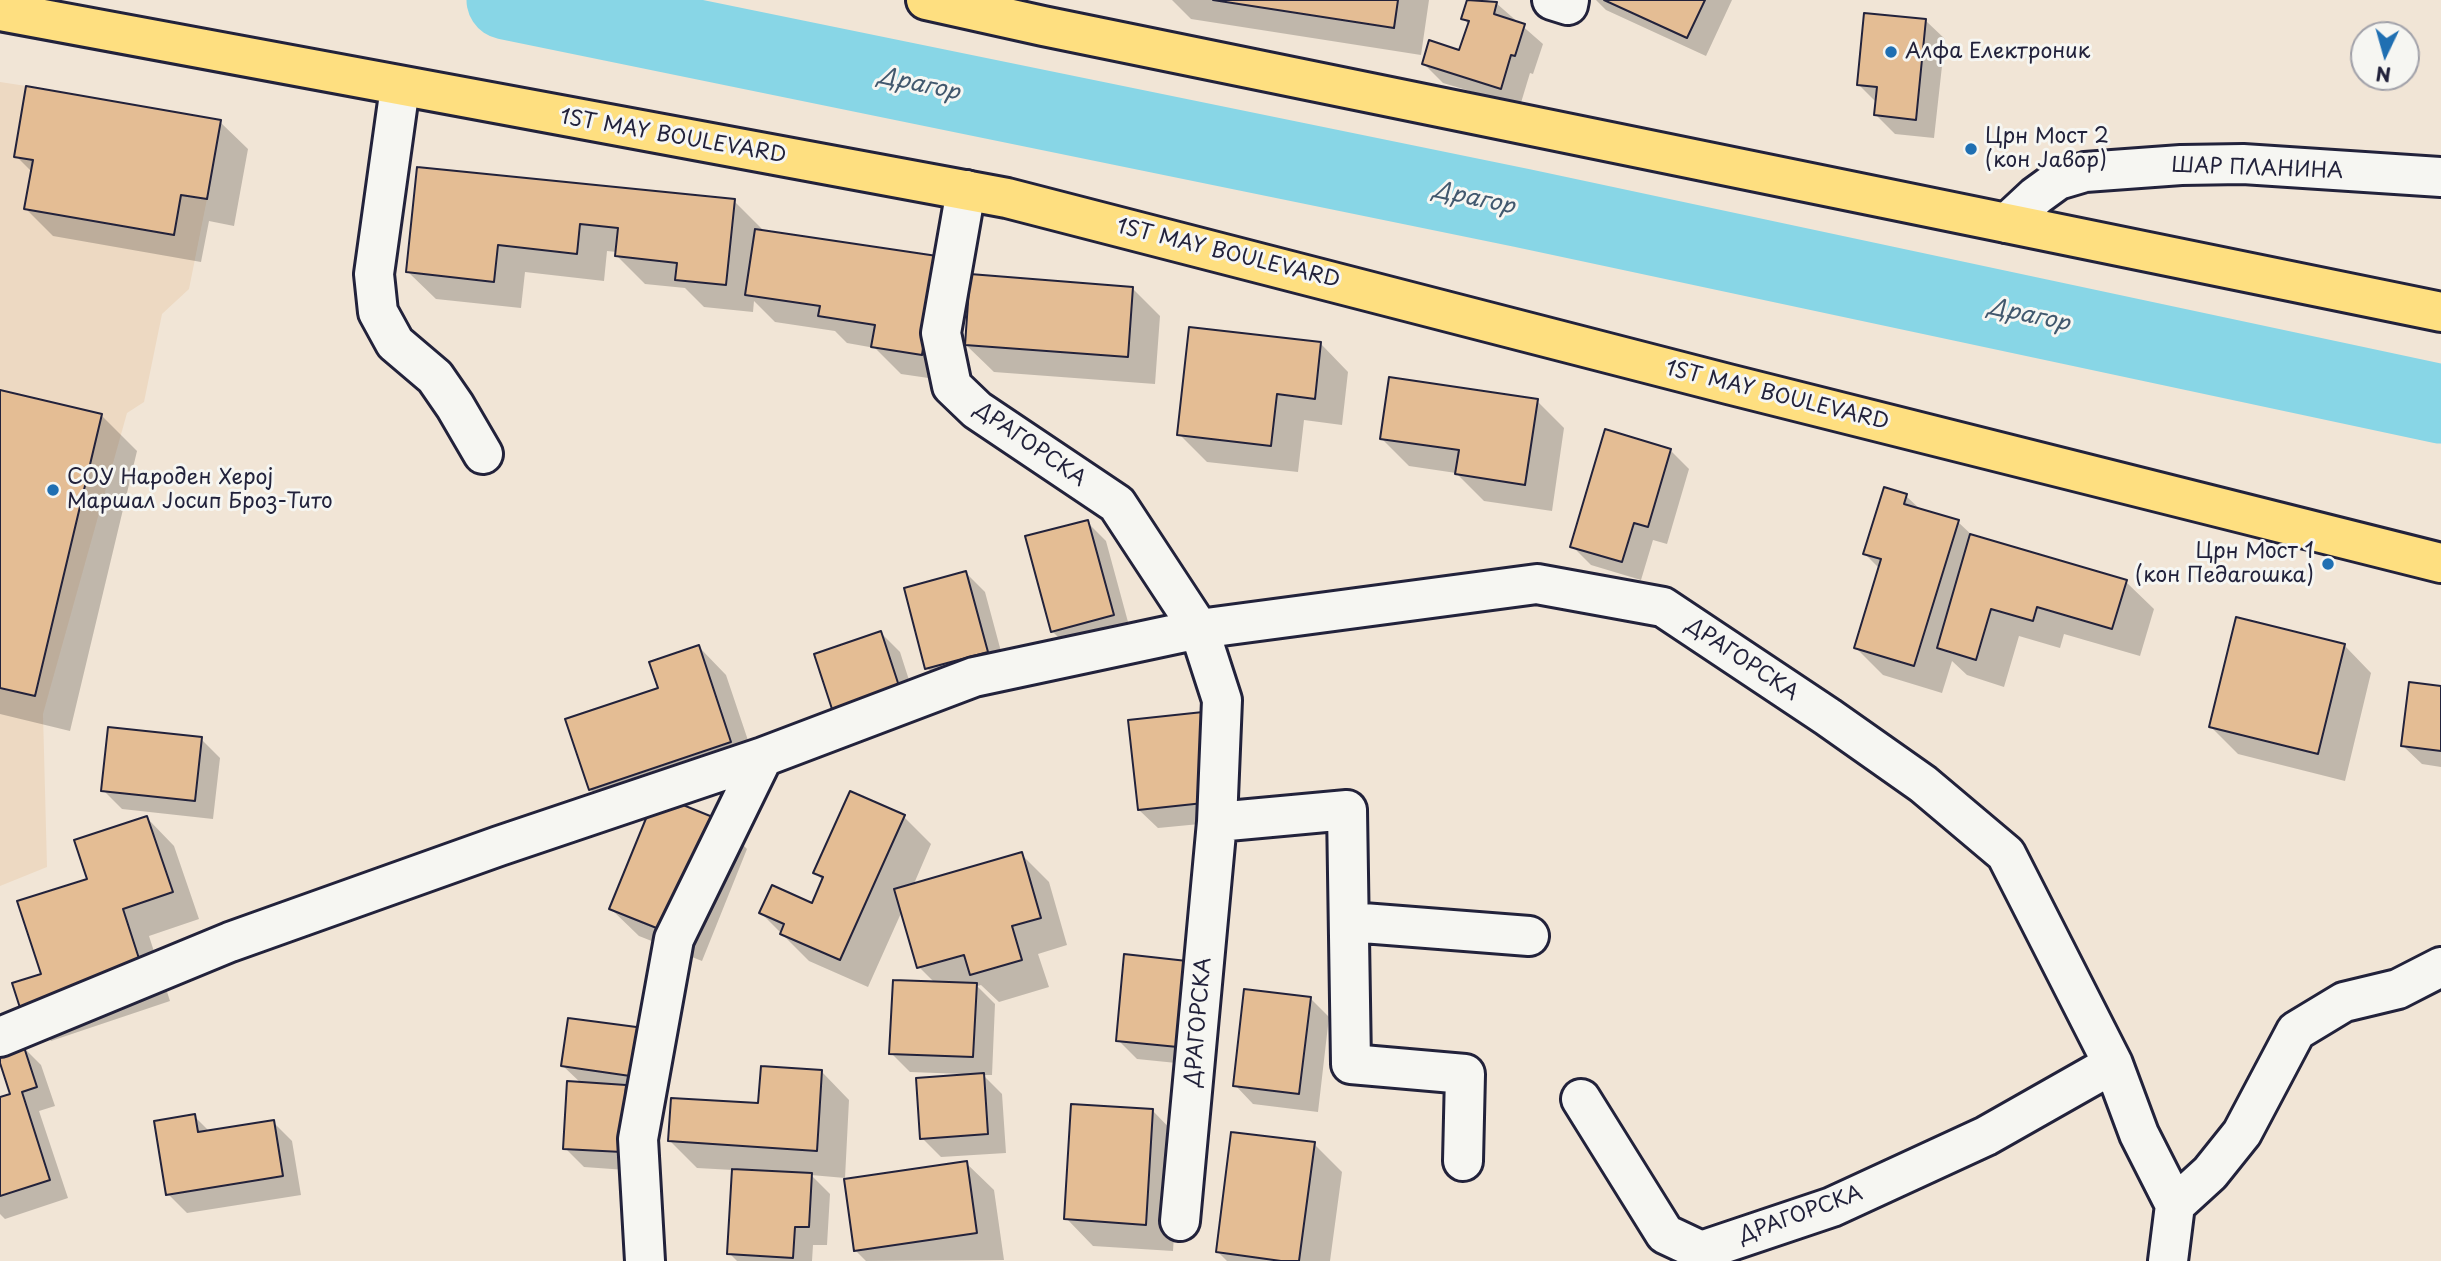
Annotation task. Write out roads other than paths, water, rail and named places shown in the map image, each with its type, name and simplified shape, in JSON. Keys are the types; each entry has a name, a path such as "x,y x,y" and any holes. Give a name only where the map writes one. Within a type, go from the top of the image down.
{"main road":[{"path":"926,0 998,8 2007,223 2441,312"},
{"name":"1ST MAY BOULEVARD","path":"0,11 1007,198 1728,384 2441,563"}],"street":[{"path":"400,87 374,274 378,312 395,343 435,377 456,406 483,454"},
{"name":"ШАР ПЛАНИНА","path":"2007,223 2058,180 2085,172 2181,165 2243,164 2441,177"},
{"name":"ДРАГОРСКА","path":"966,190 941,333 952,386 977,410 1117,504 1199,629 1222,701 1217,822 1180,1221"},
{"name":"ДРАГОРСКА","path":"1199,629 1537,584 1663,607 1923,784 2006,854 2113,1064 2138,1135 2175,1205"},
{"path":"0,1037 230,942 499,846 763,757 974,677 1199,629"},
{"path":"645,1261 638,1139 674,939 763,757"},
{"path":"1217,822 1347,810 1351,1064 1465,1074 1463,1161"},
{"path":"1350,922 1529,936"},
{"path":"2168,1261 2175,1205 2210,1174 2242,1133 2296,1031 2344,1002 2398,989 2441,967"},
{"name":"ДРАГОРСКА","path":"1581,1099 1665,1234 1701,1251 1832,1208 1986,1136 2113,1064"}],"waterway":[{"name":"Драгор","path":"506,0 1522,208 2441,404"}],"place":[{"name":"Алфа Електроник","path":"1891,52"},
{"name":"Црн Мост 2 (кон Јавор)","path":"1971,149"},
{"name":"СОУ Народен Херој Маршал Јосип Броз-Тито","path":"53,490"},
{"name":"Црн Мост 1 (кон Педагошка)","path":"2328,564"}]}
